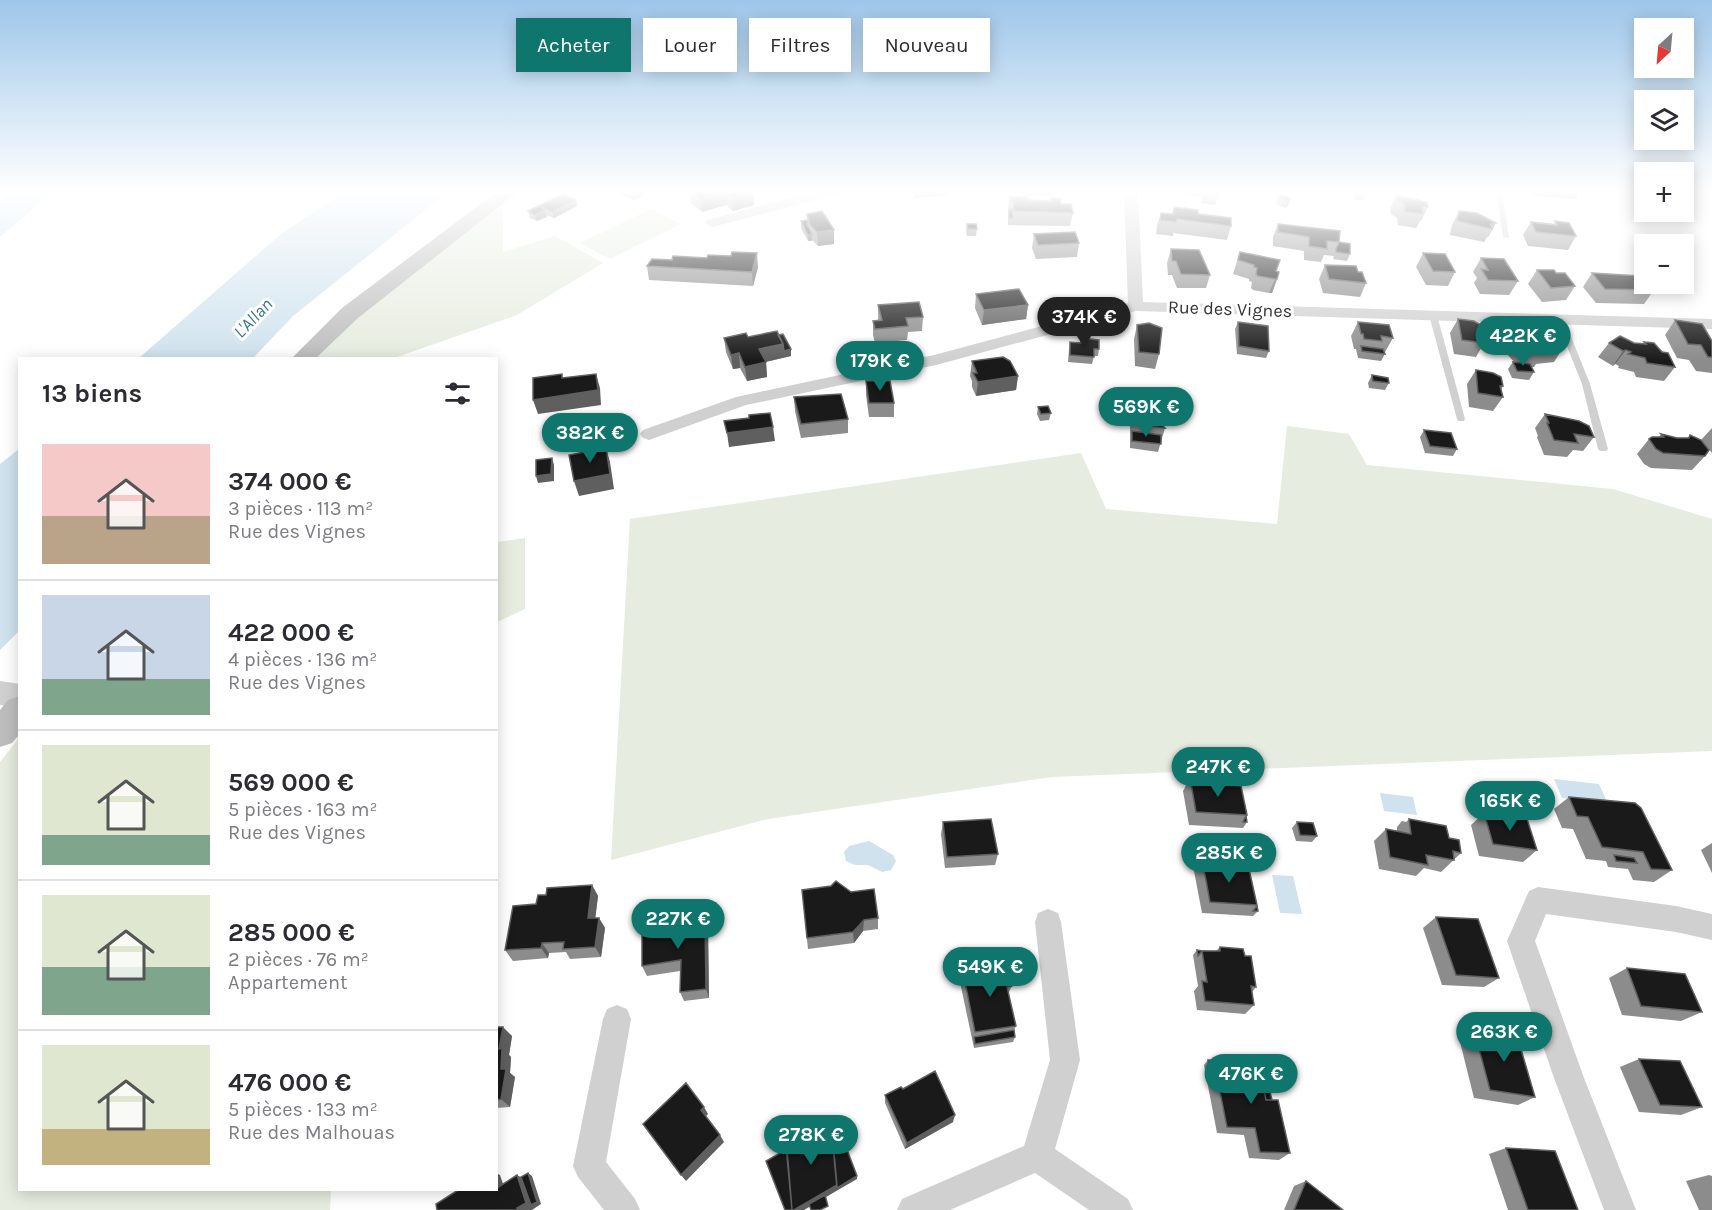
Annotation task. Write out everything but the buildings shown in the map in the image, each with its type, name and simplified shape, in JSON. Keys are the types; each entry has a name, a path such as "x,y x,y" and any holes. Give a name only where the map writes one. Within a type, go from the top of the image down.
{"main road":[{"path":"304,357 350,313 436,247"},
{"path":"0,733 18,712"}],"street":[{"path":"1133,247 1136,306"},
{"name":"Rue des Vignes","path":"649,434 742,401 936,360 1136,306 1712,324"},
{"path":"0,693 18,696"},
{"path":"1620,1210 1569,1078 1521,940 1538,900 1676,919 1712,927"},
{"path":"1038,1156 1065,1060 1048,922"},
{"path":"617,1018 589,1166 624,1210"},
{"path":"913,1210 1038,1156"},
{"path":"1038,1156 1117,1210"}],"lane":[{"path":"1432,315 1442,342 1461,419"},
{"path":"1560,319 1586,384 1604,448"}],"shaded area":[{"path":"445,247 503,247 503,252 518,247 575,247 603,263 517,315 397,357 316,357 352,321"},
{"path":"588,247 633,247 610,259"},
{"path":"1287,426 1349,434 1367,465 1613,489 1712,519 1712,751 1052,777 768,819 611,860 630,519 1081,453 1106,509 1277,524"},
{"path":"525,538 525,609 498,622 498,542"},
{"path":"18,739 18,1191 331,1191 330,1210 0,1210 0,762"}],"water":[{"name":"L'Allan","path":"266,247 379,247 293,316 254,357 140,357"},
{"path":"18,450 18,632 0,650 0,464"},
{"path":"1554,779 1599,784 1609,806 1593,801 1562,798"},
{"path":"1380,793 1413,797 1417,815 1384,811"},
{"path":"869,841 893,855 896,861 891,870 882,872 868,865 855,865 846,861 844,852 849,846"},
{"path":"1272,875 1293,876 1302,914 1280,913"}]}
